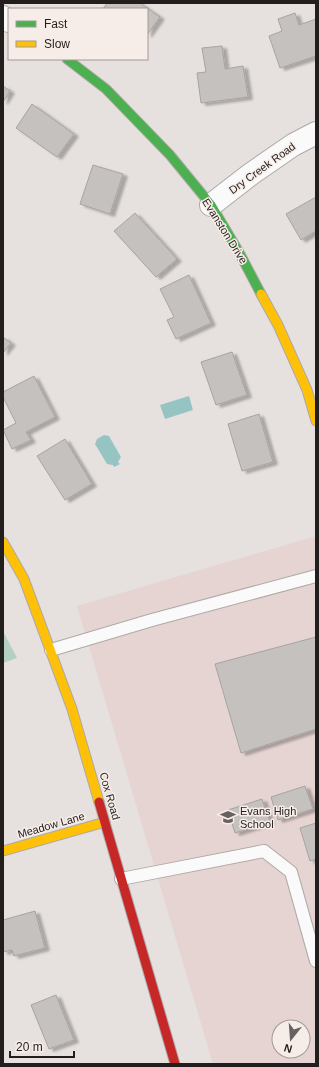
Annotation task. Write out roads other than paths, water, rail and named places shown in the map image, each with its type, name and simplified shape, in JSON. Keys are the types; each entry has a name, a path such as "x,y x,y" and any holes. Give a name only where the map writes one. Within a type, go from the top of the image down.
{"street":[{"name":"Evanston Drive","path":"68,60 106,89 170,155 211,206 240,254 278,325 306,390 316,421"},
{"name":"Dry Creek Road","path":"211,206 251,174 293,145 316,133"},
{"name":"Cox Road","path":"3,542 24,579 72,709 175,1064"},
{"name":"Meadow Lane","path":"3,851 105,822"}],"lane":[{"path":"51,650 152,620 316,576"},
{"path":"121,878 264,851 291,872 316,961"}],"water":[{"path":"189,396 193,410 165,419 160,405"},
{"path":"104,435 109,436 121,457 118,462 120,464 114,467 113,465 107,464 95,444 97,439"}],"place":[{"name":"Evans High School","path":"228,817"}]}
